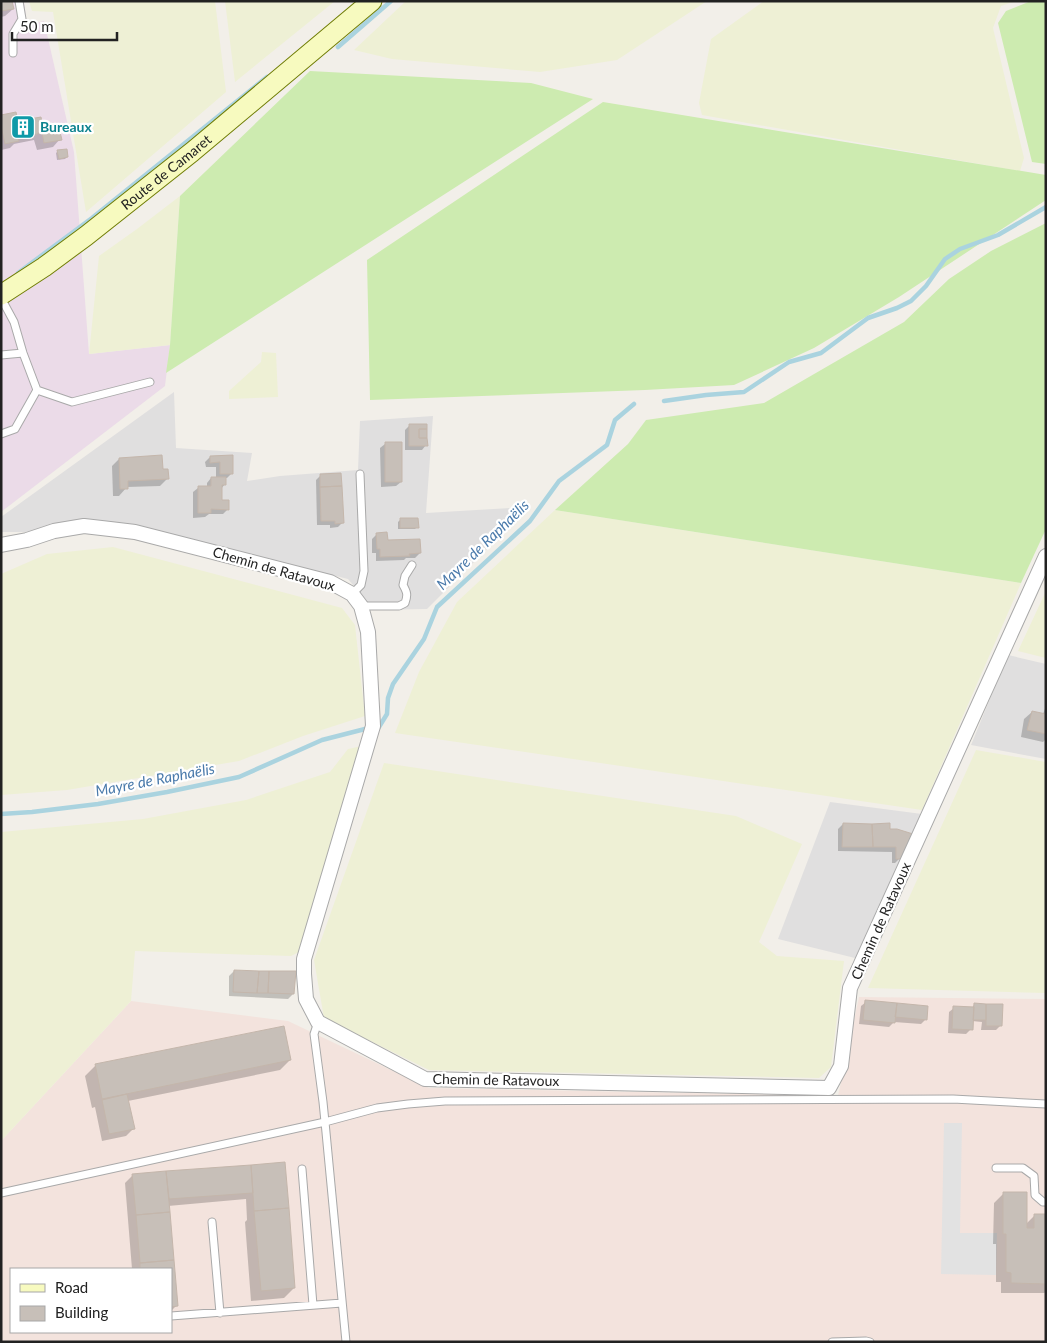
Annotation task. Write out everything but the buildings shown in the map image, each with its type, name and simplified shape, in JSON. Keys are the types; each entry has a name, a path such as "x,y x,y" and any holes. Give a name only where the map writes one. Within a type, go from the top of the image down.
{"main road":[{"name":"Route de Camaret","path":"1,296 94,230 192,152 372,1"}],"street":[{"name":"Chemin de Ratavoux","path":"1,545 27,540 54,531 84,526 134,532 330,582 352,594 361,606 368,632 373,726 304,959 306,999 318,1022 425,1079 829,1088 841,1066 850,988 1046,556"}],"lane":[{"path":"13,53 13,34 22,19 19,1"},
{"path":"1,296 14,322 37,390"},
{"path":"1,355 23,353"},
{"path":"37,390 72,402 150,382"},
{"path":"1,434 15,428 37,390"},
{"path":"352,594 361,586 364,571 360,474"},
{"path":"361,606 399,606 405,603 407,592 403,585 405,576 412,565"},
{"path":"318,1022 314,1034 323,1102 346,1342"},
{"path":"1,1193 325,1122 377,1108 408,1104 445,1101 954,1099 1046,1104"},
{"path":"996,1168 1023,1168 1034,1176 1035,1195 1043,1202 1046,1202"},
{"path":"302,1169 313,1305"},
{"path":"212,1222 220,1313"},
{"path":"172,1316 342,1303"},
{"path":"832,1342 870,1342"}],"shaded area":[{"path":"1,1 24,1 27,25 44,21 74,152 89,354 170,345 165,386 1,512"},
{"path":"174,392 176,448 252,453 247,481 280,476 358,470 360,421 433,416 426,513 529,507 427,609 374,610 348,579 186,539 83,521 25,532 1,532 1,517"},
{"path":"1008,655 1046,664 1046,759 971,745"},
{"path":"830,802 922,814 859,959 778,939"},
{"path":"859,997 1046,999 1046,1342 1,1342 1,1141 131,1001 288,1021 429,1088 838,1096"},
{"path":"944,1123 962,1123 960,1233 997,1233 996,1275 941,1274"}],"green space":[{"path":"29,1 215,1 226,92 86,212 53,12 32,11"},
{"path":"225,1 335,1 235,82"},
{"path":"406,1 707,1 617,60 540,72 392,59 354,50"},
{"path":"764,1 1016,1 1001,6 993,28 1024,158 1020,171 702,115 699,103 711,39"},
{"path":"1031,1 1046,1 1046,164 1032,162 998,23 1006,11"},
{"path":"310,71 531,83 593,99 166,373 170,345 180,196"},
{"path":"603,102 1046,175 1046,200 899,297 814,348 734,385 370,400 367,260"},
{"path":"180,196 170,345 89,354 99,256"},
{"path":"1046,223 1046,529 1021,583 555,510 628,444 646,420 764,403 904,322 949,279 991,251"},
{"path":"262,352 276,353 278,397 229,399 229,391 261,362"},
{"path":"555,510 1021,583 922,810 395,733 419,672 457,602"},
{"path":"113,547 342,608 355,625 365,716 303,736 239,761 67,790 1,795 1,574 47,554"},
{"path":"1046,591 1046,658 1018,651"},
{"path":"362,746 303,950 291,956 135,951 131,1001 1,1141 1,832 143,819 246,800 330,772 348,749"},
{"path":"976,750 1046,762 1046,993 868,988"},
{"path":"384,763 736,816 802,844 759,942 777,956 844,961 831,1067 819,1078 429,1070 324,1018 314,960"}],"waterway":[{"path":"338,47 391,1"},
{"path":"18,273 92,218 267,77"},
{"name":"Mayre de Raphaëlis","path":"664,401 744,392 789,362 821,353 868,318 911,301 926,286 945,259 960,249 998,235 1046,207"},
{"name":"Mayre de Raphaëlis","path":"379,727 387,714 388,698 393,684 424,639 437,607 530,521 559,481 607,445 615,420 634,404"},
{"name":"Mayre de Raphaëlis","path":"1,814 98,804 239,777 322,740 365,729"}],"place":[{"name":"Bureaux","path":"23,127"}]}
